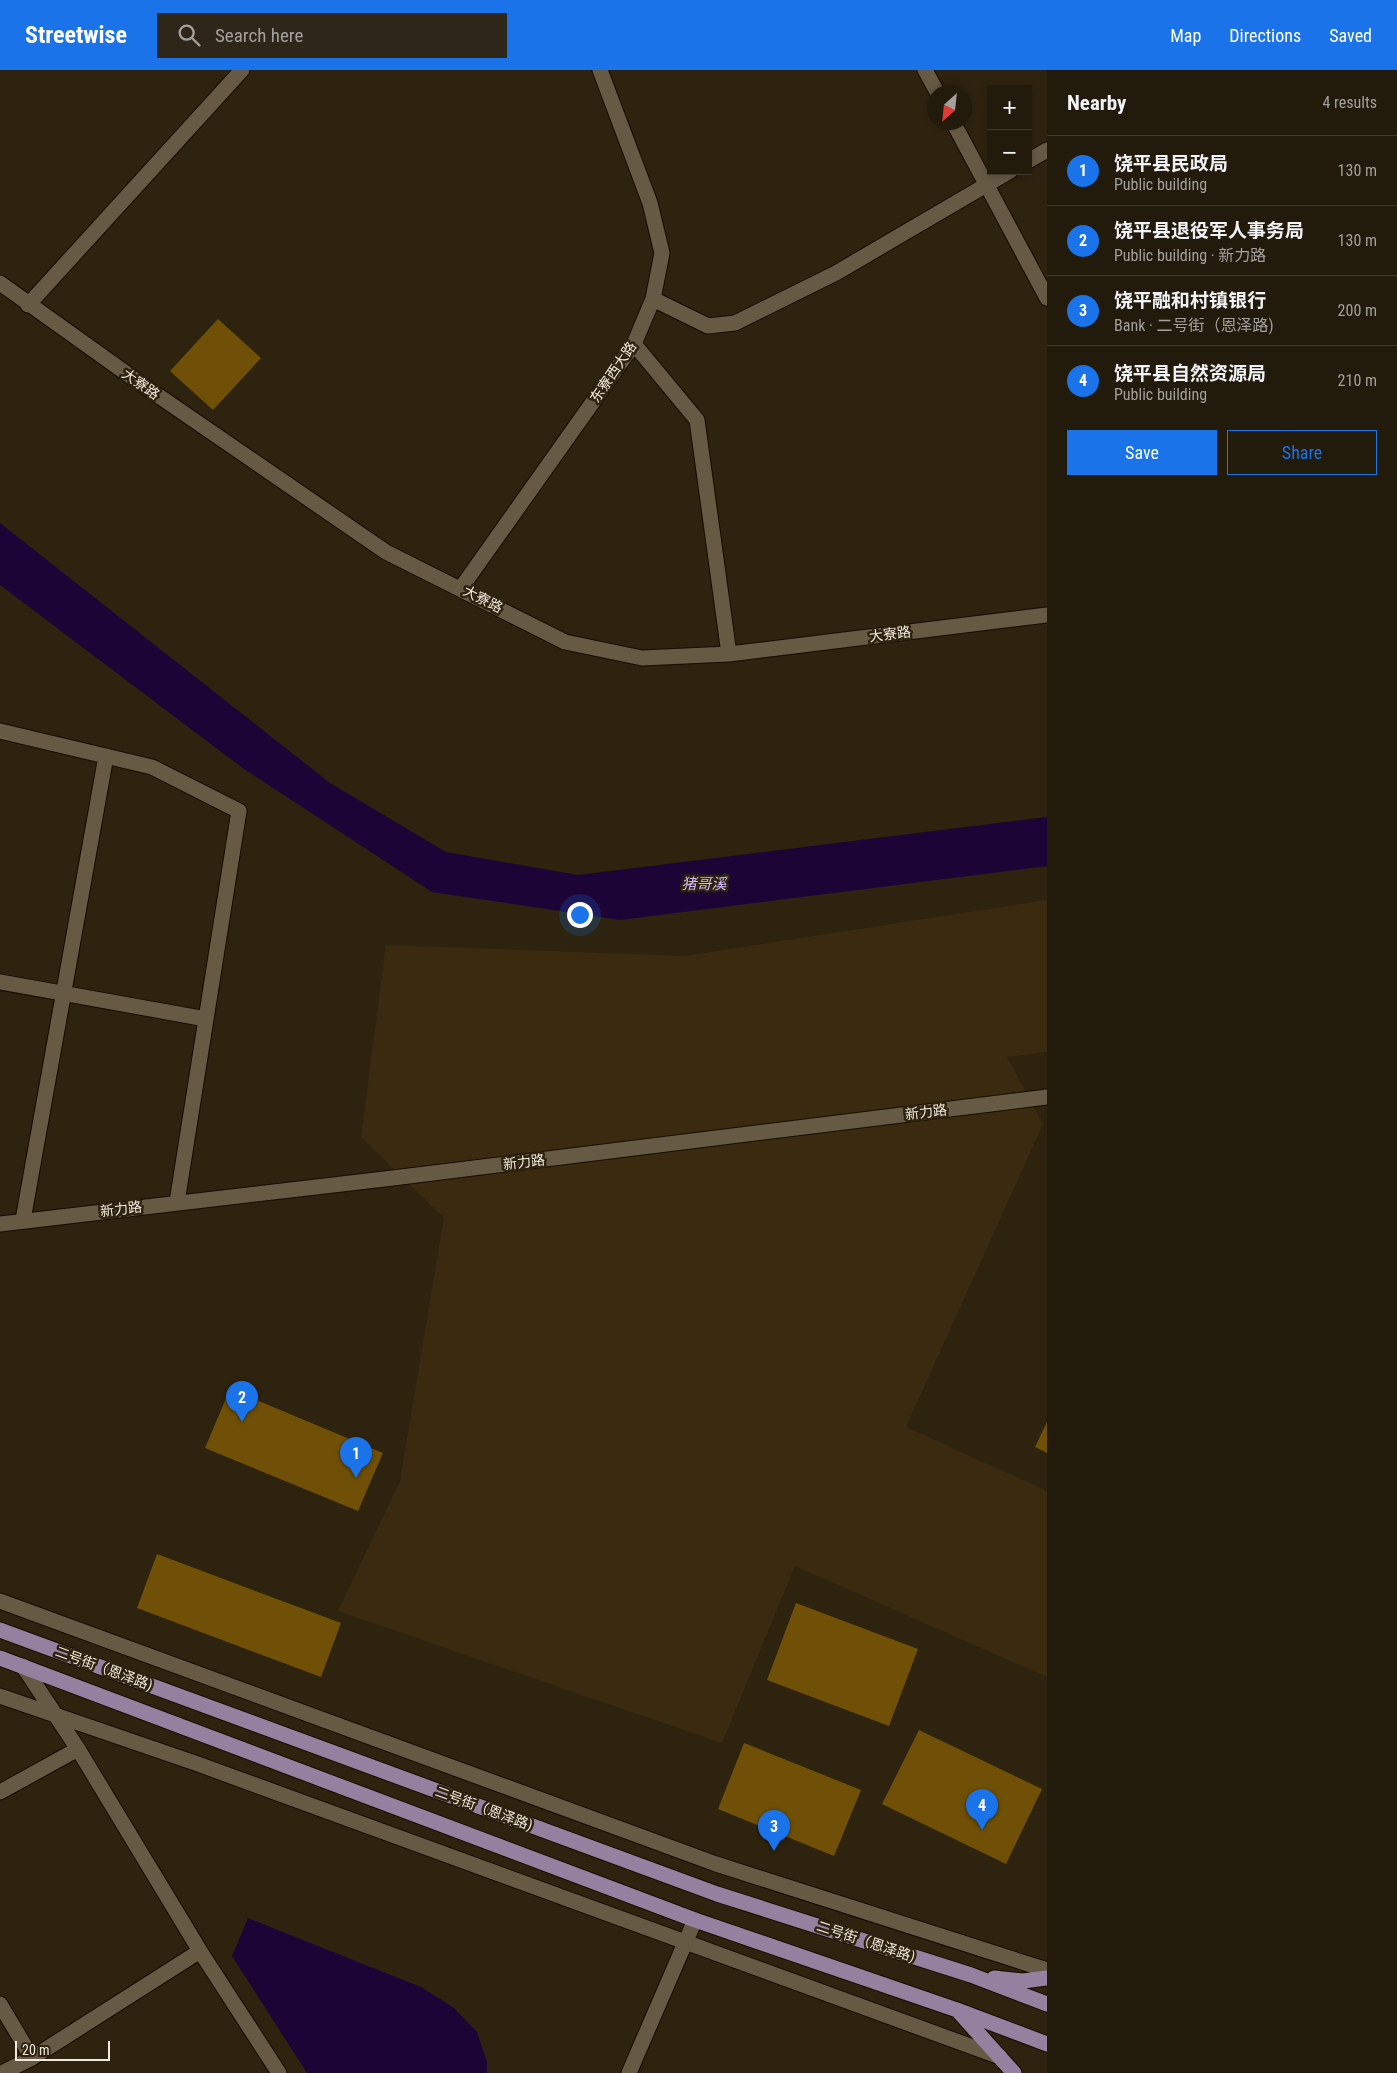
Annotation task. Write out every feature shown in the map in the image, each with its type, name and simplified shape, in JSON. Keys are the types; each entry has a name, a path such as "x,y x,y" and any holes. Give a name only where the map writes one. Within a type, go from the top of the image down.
{"main road":[{"name":"二号街（恩泽路)","path":"0,1630 717,1894 971,1975"},
{"path":"59,1680 68,1655"},
{"name":"二号街（恩泽路)","path":"0,1658 695,1920 957,2010 1047,2044"},
{"path":"971,1975 1023,1981 1047,1978"},
{"path":"971,1975 1047,2004"},
{"path":"957,2010 1014,2073"}],"street":[{"path":"28,305 242,70"},
{"name":"东寮西大路","path":"461,588 634,344 653,299 662,253 650,203 600,70"},
{"path":"925,70 933,85"},
{"path":"957,130 1047,298"},
{"path":"1032,159 1047,150"},
{"path":"653,299 708,326 735,322 836,273 1003,175"},
{"name":"大寮路","path":"0,283 28,305 386,552 461,588 565,642 642,658 729,654 1047,614"},
{"path":"634,344 697,420 729,654"},
{"path":"0,731 152,767 239,811 177,1202"},
{"path":"23,1220 106,756"},
{"path":"0,982 206,1018"},
{"name":"新力路","path":"0,1224 393,1178 1047,1097"},
{"path":"0,1601 716,1864 1047,1970"},
{"path":"22,1666 78,1749 200,1951 279,2073"},
{"path":"0,1696 198,1764 1000,2056"},
{"path":"0,1792 78,1749"},
{"path":"629,2073 695,1920"},
{"path":"2,2073 32,2058 200,1951"},
{"path":"0,2004 32,2058"}],"shaded area":[{"path":"1047,900 1047,1052 1007,1057 1043,1124 906,1427 1047,1491 1047,1677 795,1566 722,1743 338,1611 400,1481 444,1218 361,1137 386,945 685,956"}],"water":[{"name":"猪哥溪","path":"0,523 330,783 446,852 578,875 1047,817 1047,866 620,920 432,892 244,769 0,585"},
{"path":"248,1918 421,1987 454,2008 477,2032 487,2062 487,2073 307,2073 232,1956"}],"building":[{"path":"218,319 261,358 213,410 170,371"},
{"path":"230,1389 383,1453 358,1511 205,1448"},
{"path":"1047,1422 1047,1453 1035,1447"},
{"path":"157,1554 341,1623 321,1677 137,1608"},
{"path":"796,1603 918,1649 889,1726 767,1680"},
{"path":"919,1730 1042,1789 1006,1864 882,1804"},
{"path":"744,1743 861,1790 834,1856 718,1809"}],"place":[{"name":"饶平县退役军人事务局","path":"242,1422"},
{"name":"饶平县民政局","path":"356,1478"},
{"name":"饶平县自然资源局","path":"982,1830"},
{"name":"饶平融和村镇银行","path":"774,1851"}]}
